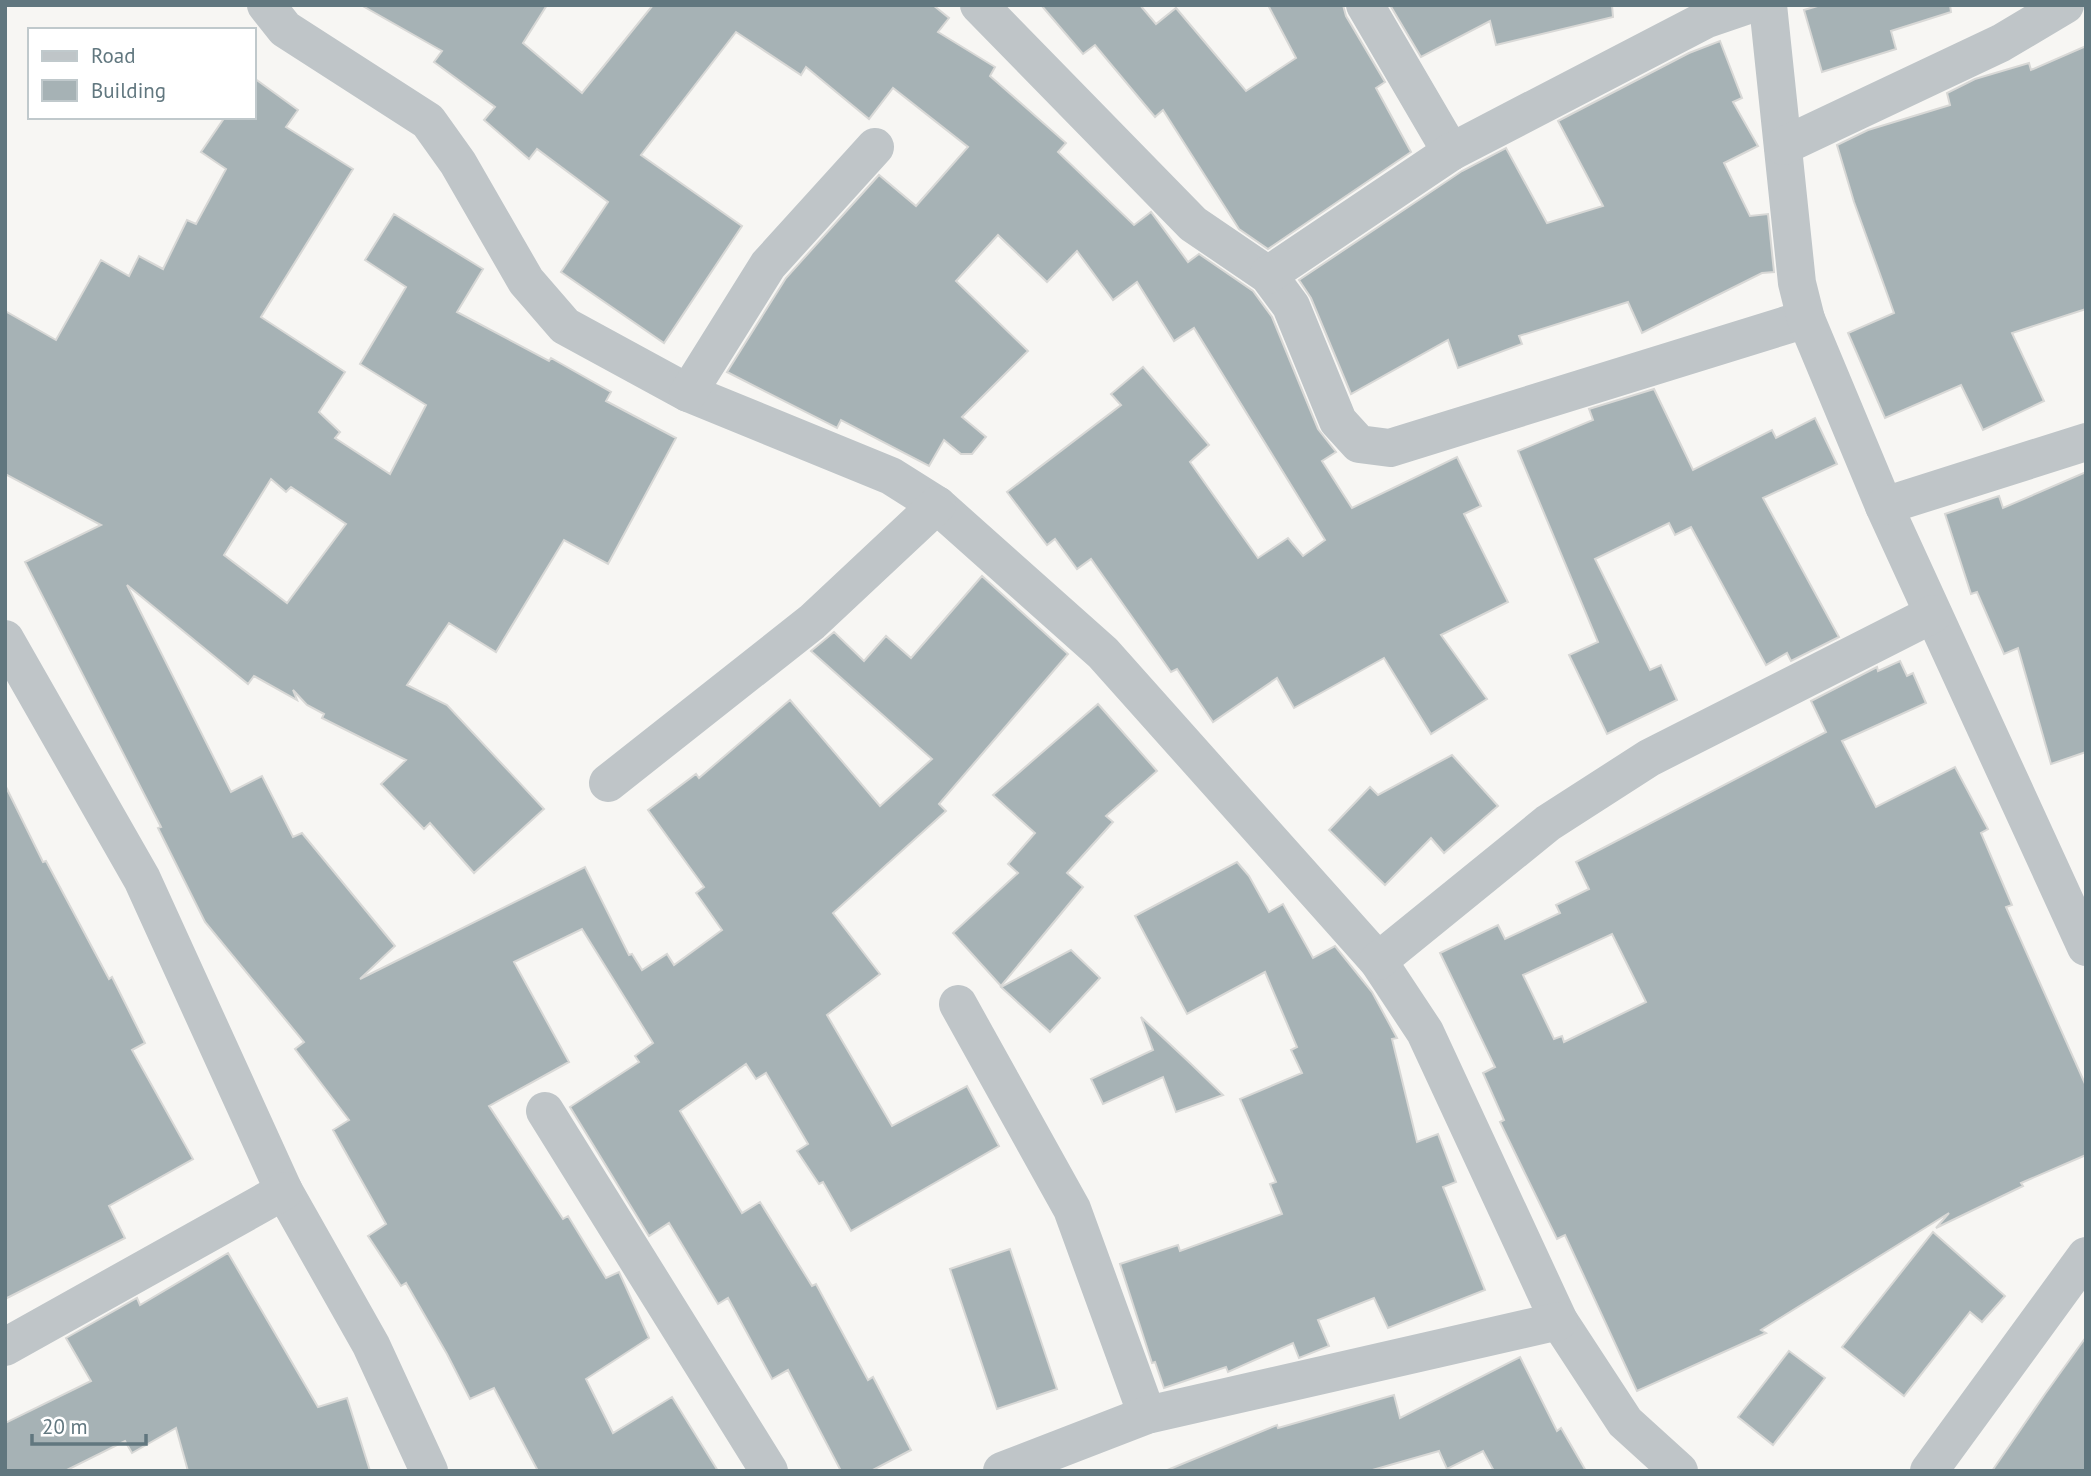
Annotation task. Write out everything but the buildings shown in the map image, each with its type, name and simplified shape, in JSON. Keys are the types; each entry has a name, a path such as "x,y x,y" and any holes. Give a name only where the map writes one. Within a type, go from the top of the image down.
{"street":[{"path":"266,5 285,29 428,121 457,163 526,281 565,326 688,393 891,476 937,505 1103,653 1378,961 1425,1032 1559,1321 1625,1422 1679,1471"},
{"path":"979,5 1193,224 1268,275 1291,306 1338,421 1359,444 1390,448 1806,319"},
{"path":"1365,5 1451,152"},
{"path":"1268,275 1451,152 1707,19 1748,5"},
{"path":"1768,5 1797,282 1806,319 1884,506 2086,947"},
{"path":"1783,146 2001,43 2064,5"},
{"path":"688,393 768,265 875,147"},
{"path":"1884,506 2086,442"},
{"path":"608,783 812,622 937,505"},
{"path":"1378,961 1548,823 1649,758 1933,614"},
{"path":"5,639 142,879 284,1191 370,1345 429,1471"},
{"path":"958,1004 1072,1209 1147,1415"},
{"path":"545,1111 769,1471"},
{"path":"5,1347 284,1191"},
{"path":"1929,1471 2086,1256"},
{"path":"1002,1471 1147,1415 1559,1321"}]}
